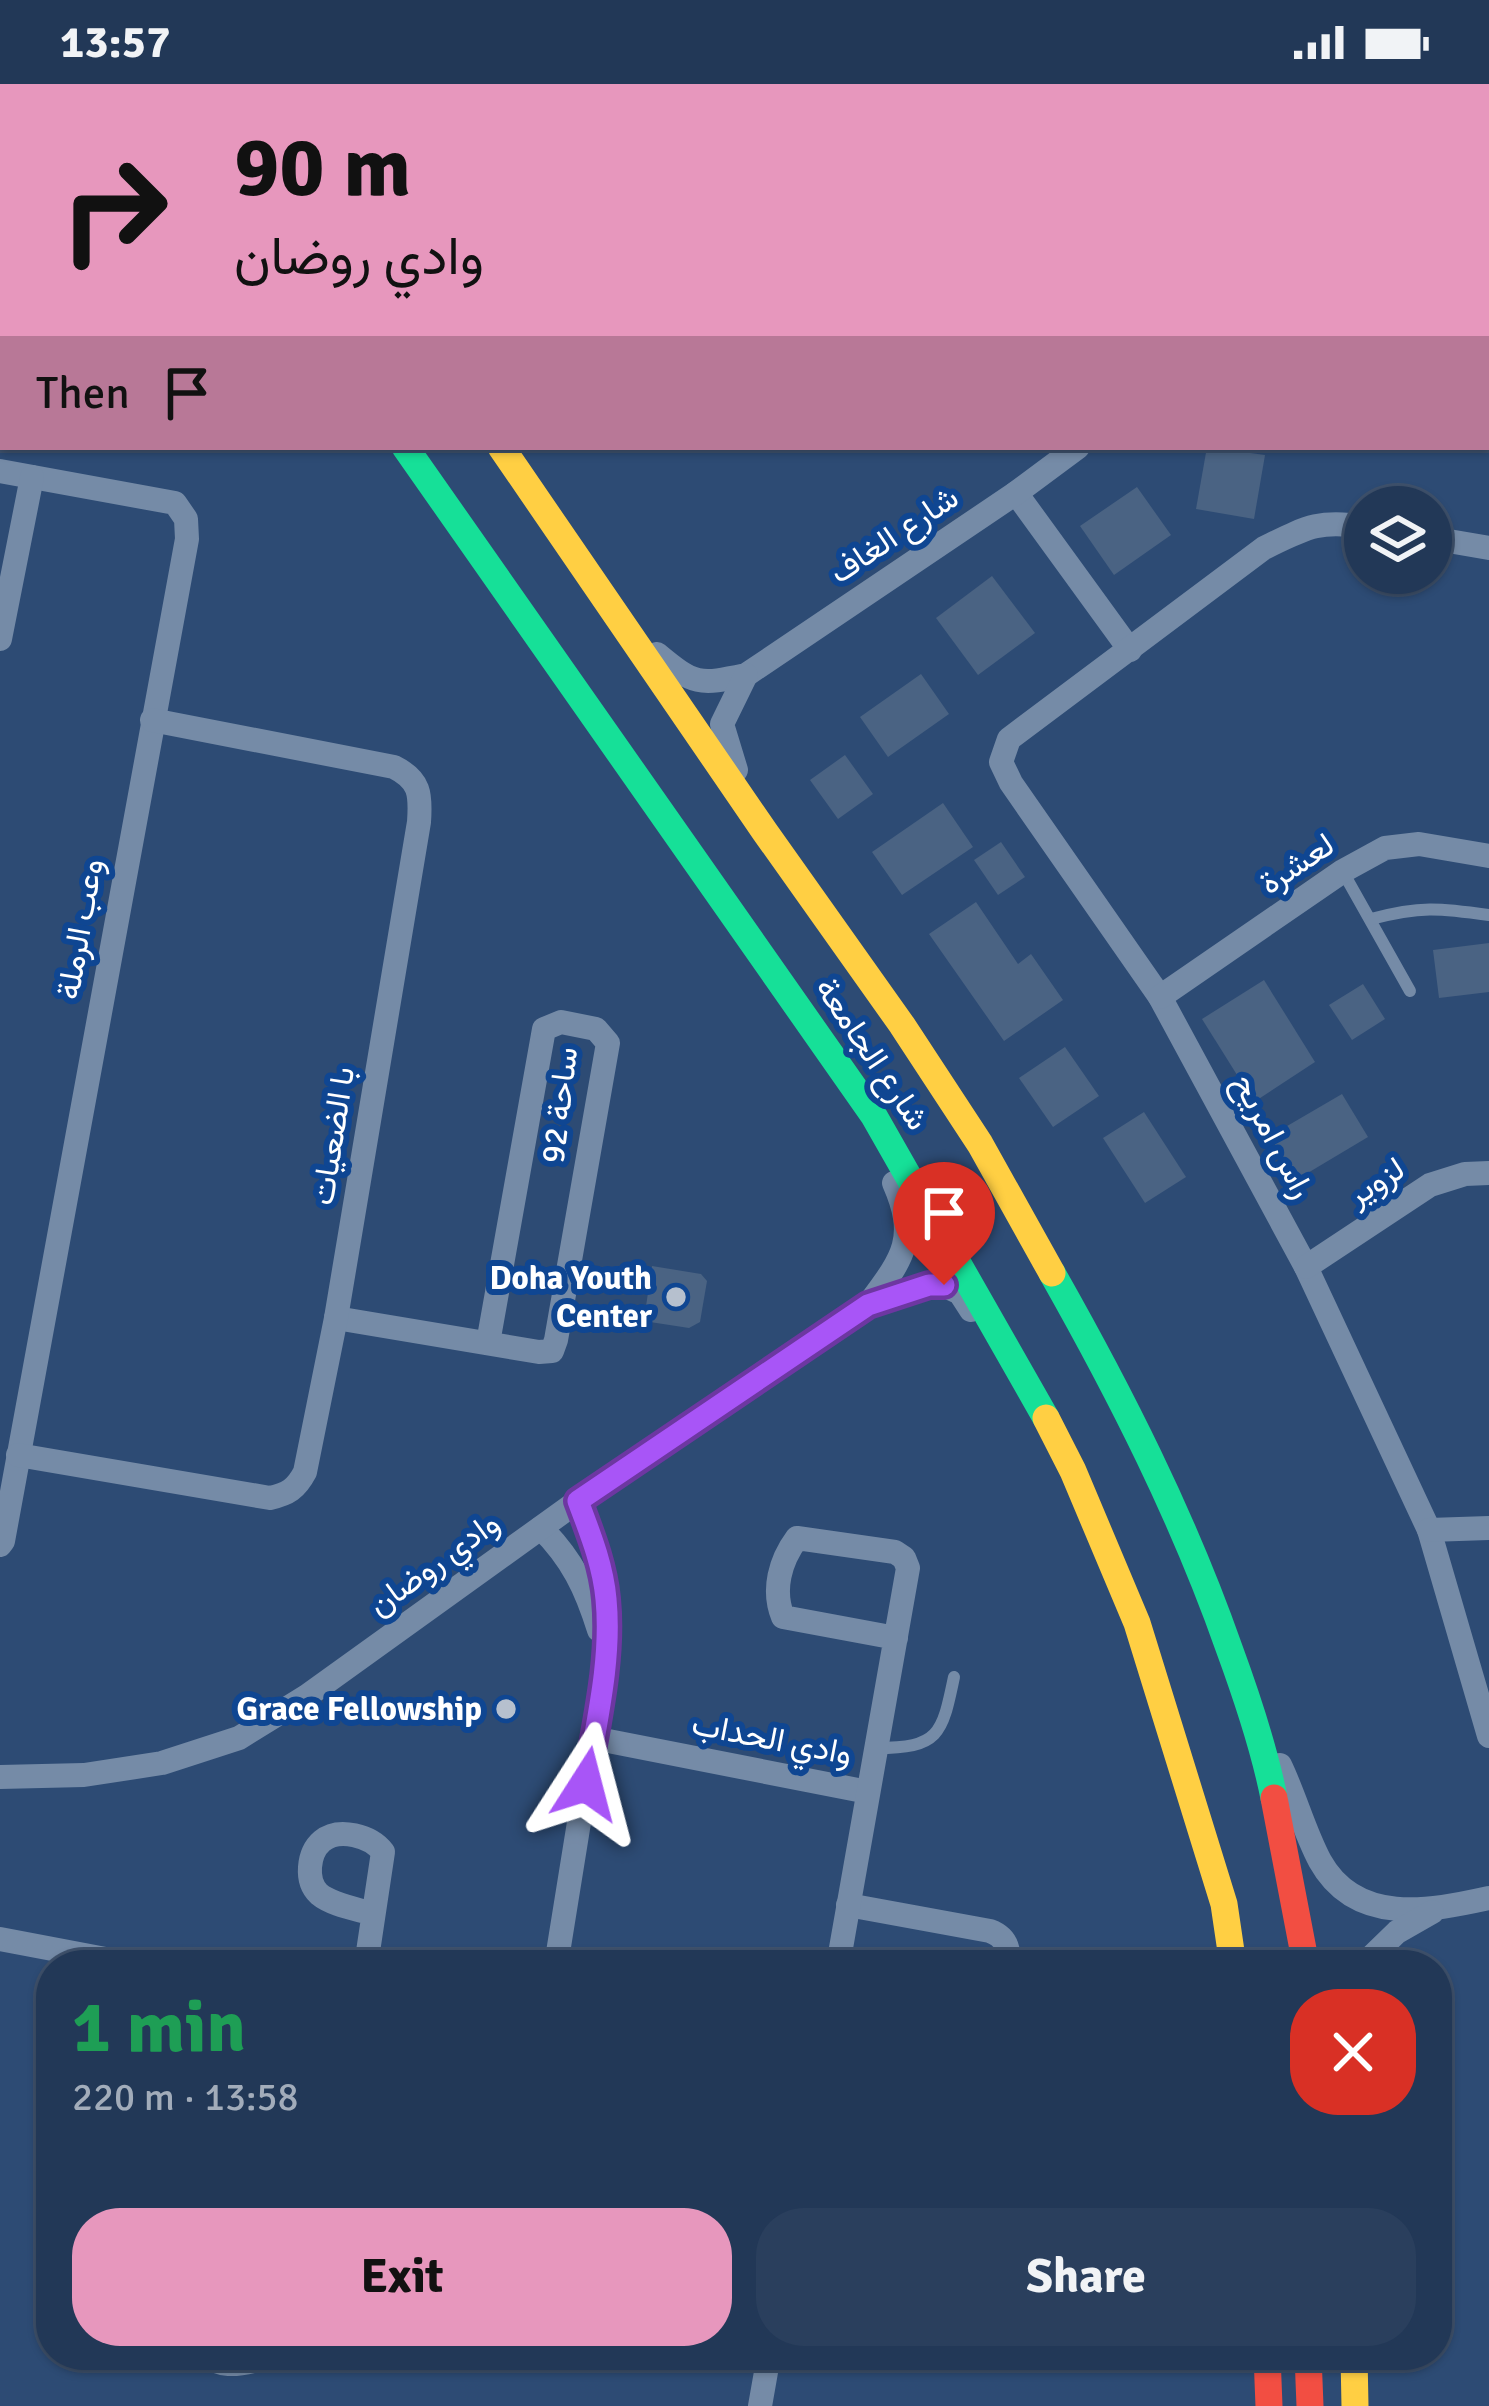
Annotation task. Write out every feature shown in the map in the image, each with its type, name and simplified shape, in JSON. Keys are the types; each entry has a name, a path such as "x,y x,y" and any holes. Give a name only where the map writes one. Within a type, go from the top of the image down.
{"main road":[{"name":"شارع الجامعة","path":"407,450 874,1116 1025,1377 1073,1471 1137,1623 1224,1904 1231,1950"},
{"name":"شارع الجامعة","path":"504,450 764,832 902,1025 980,1144 1088,1336 1204,1577 1269,1772 1303,1950"},
{"path":"1268,2370 1269,2406"},
{"path":"1309,2370 1310,2406"},
{"path":"1355,2370 1357,2404"}],"street":[{"name":"شارع الغاف","path":"746,675 1074,450"},
{"name":"وعب الرملة","path":"0,471 175,502 186,519 187,538 0,1545"},
{"path":"0,639 32,477"},
{"path":"1016,493 1130,650"},
{"name":"راس امريح","path":"1344,524 1302,529 1264,548 1009,739 1000,762 1160,998 1306,1267 1429,1530 1489,1736"},
{"path":"1452,542 1489,548"},
{"path":"626,629 685,677 708,683 746,675"},
{"path":"746,675 722,724 731,760 764,832"},
{"name":"با الضعيات","path":"18,1456 270,1498 287,1495 305,1472 336,1318 419,822 418,789 410,775 394,767 152,720"},
{"name":"لعشرة","path":"1160,998 1385,848 1419,844 1489,856"},
{"name":"ساحة 92","path":"336,1318 539,1352 552,1351 608,1043 596,1029 561,1022 544,1029 488,1343"},
{"name":"وادي روضان","path":"868,1305 900,1258 908,1226 874,1116"},
{"name":"لزوير","path":"1306,1267 1430,1186 1465,1174 1489,1173"},
{"name":"وادي روضان","path":"0,1777 85,1775 162,1763 239,1738 307,1696 578,1501 868,1305 929,1285 944,1285 960,1293 994,1344 1025,1377"},
{"path":"558,1950 606,1655 607,1600 601,1567 578,1501"},
{"path":"541,1528 563,1550 588,1594 606,1655"},
{"path":"1429,1530 1489,1528"},
{"name":"وادي الحداب","path":"840,1950 848,1905 896,1638 908,1568 895,1552 796,1538 778,1576 783,1617 896,1638"},
{"path":"1252,1716 1262,1727 1297,1800 1319,1859 1348,1891 1372,1905 1395,1910 1436,1910 1489,1898"},
{"name":"وادي الحداب","path":"593,1738 868,1792"},
{"path":"848,1905 990,1931 1009,1950"},
{"path":"1379,1950 1397,1932 1436,1910"},
{"path":"368,1950 373,1915"},
{"path":"0,1939 58,1950"},
{"path":"760,2406 766,2370"}],"lane":[{"path":"1343,872 1410,991"},
{"path":"1371,919 1436,907 1489,915"},
{"path":"876,1748 909,1748 931,1739 945,1720 954,1677"}],"building":[{"path":"1206,450 1265,455 1254,519 1196,509"},
{"path":"1137,487 1171,535 1114,575 1080,526"},
{"path":"992,576 1035,633 978,675 936,618"},
{"path":"921,674 949,714 888,757 860,717"},
{"path":"845,755 873,794 838,819 810,780"},
{"path":"943,803 973,847 902,895 872,852"},
{"path":"1001,842 1025,877 998,895 974,860"},
{"path":"976,902 1018,964 1031,954 1063,1000 1004,1041 929,934"},
{"path":"1489,943 1489,992 1439,998 1433,950"},
{"path":"1264,980 1315,1062 1254,1102 1202,1019"},
{"path":"1363,984 1385,1019 1352,1040 1329,1005"},
{"path":"1065,1047 1099,1096 1053,1127 1019,1078"},
{"path":"1342,1094 1368,1137 1296,1180 1270,1136"},
{"path":"1144,1112 1186,1177 1145,1203 1103,1138"},
{"name":"Doha Youth Center","path":"652,1266 701,1274 707,1281 700,1322 689,1328 650,1322 645,1313"}],"traffic: fast":[{"path":"407,450 874,1116 1046,1418"},
{"path":"1052,1273 1126,1410 1192,1551 1249,1704 1274,1798"}],"traffic: slow":[{"path":"503,450 902,1025 980,1144 1052,1273"},
{"path":"1046,1418 1137,1623 1224,1904 1231,1950"},
{"path":"1354,2370 1355,2406"}],"traffic: jam":[{"path":"1274,1798 1303,1950"},
{"path":"1268,2370 1269,2406"},
{"path":"1309,2370 1310,2406"}],"place":[{"name":"Doha Youth Center","path":"676,1297"},
{"name":"Grace Fellowship","path":"506,1709"}],"route":[{"path":"586,1784 606,1655 607,1600 578,1501 868,1305 929,1285 944,1285"}]}
